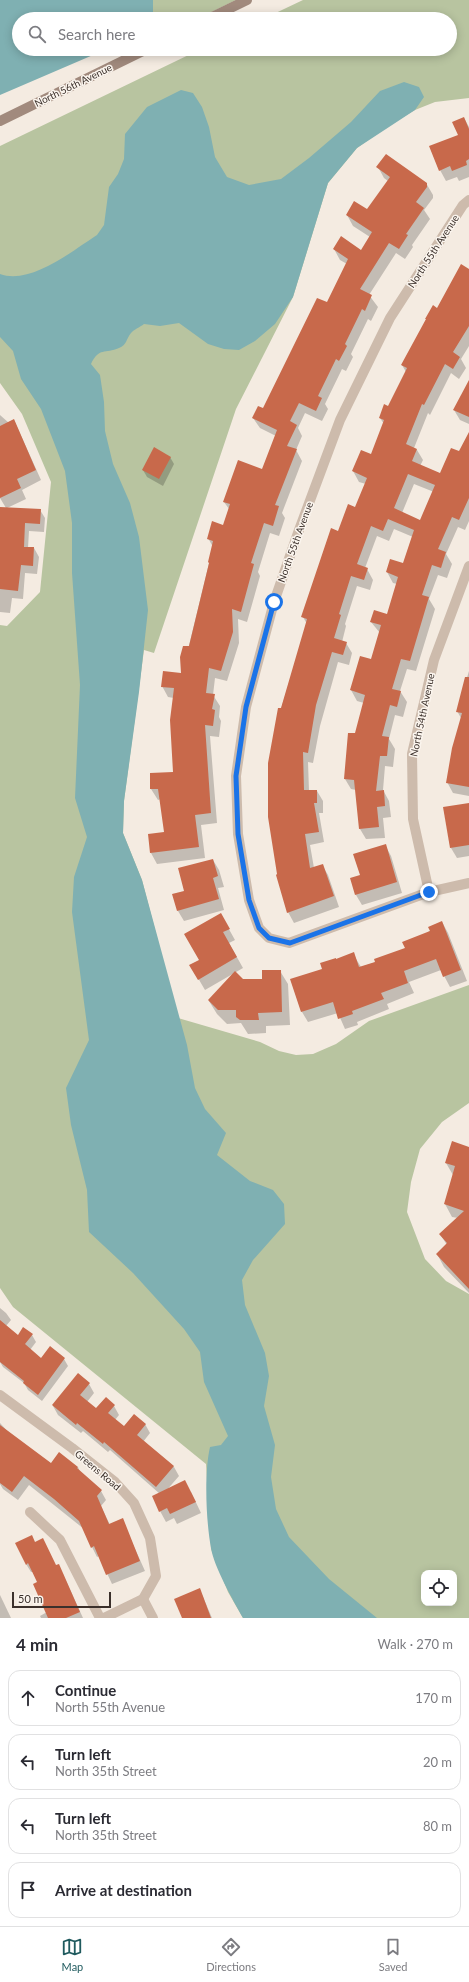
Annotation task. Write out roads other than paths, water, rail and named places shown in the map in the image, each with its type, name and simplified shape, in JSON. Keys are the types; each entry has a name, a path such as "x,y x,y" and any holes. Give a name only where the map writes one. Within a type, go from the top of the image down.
{"street":[{"path":"222,12 247,0"},
{"name":"North 56th Avenue","path":"0,121 133,56"},
{"name":"North 55th Avenue","path":"429,892 290,943 269,938 259,928 249,900 238,834 236,776 246,707 274,602 299,530 347,407 390,318 463,205 469,200"},
{"name":"North 54th Avenue","path":"429,892 413,819 412,754 434,660 469,566"},
{"path":"429,892 469,883"},
{"name":"Greens Road","path":"0,1395 116,1482 134,1503 150,1538 156,1576 143,1599"},
{"path":"30,1512 60,1540 100,1618"},
{"path":"104,1618 143,1599 153,1618"}],"water":[{"path":"0,0 153,0 153,12 12,12 12,56 91,56 0,95"},
{"path":"404,82 419,87 424,97 415,110 357,148 328,183 293,297 275,324 255,341 239,350 224,349 208,344 179,323 160,326 144,324 129,335 122,347 100,353 91,364 100,375 104,402 105,431 113,464 130,503 139,537 148,610 139,692 124,801 123,833 142,880 187,1045 195,1088 205,1109 226,1133 217,1155 250,1181 273,1190 284,1204 285,1224 253,1260 242,1280 245,1305 265,1353 269,1376 264,1406 275,1445 271,1477 276,1509 289,1537 329,1579 377,1618 243,1618 220,1574 211,1548 206,1497 208,1458 210,1447 221,1445 228,1436 204,1382 200,1352 184,1329 133,1273 89,1232 87,1190 71,1125 66,1088 89,1040 72,912 74,877 87,837 75,798 80,685 72,573 72,523 65,471 41,409 21,379 13,351 0,337 0,274 12,276 25,275 38,271 51,265 97,235 104,225 109,187 118,174 124,159 125,134 147,107 181,90 193,93 202,107 209,127 215,157 227,177 249,185 281,179 309,158 351,122 380,91"}]}
